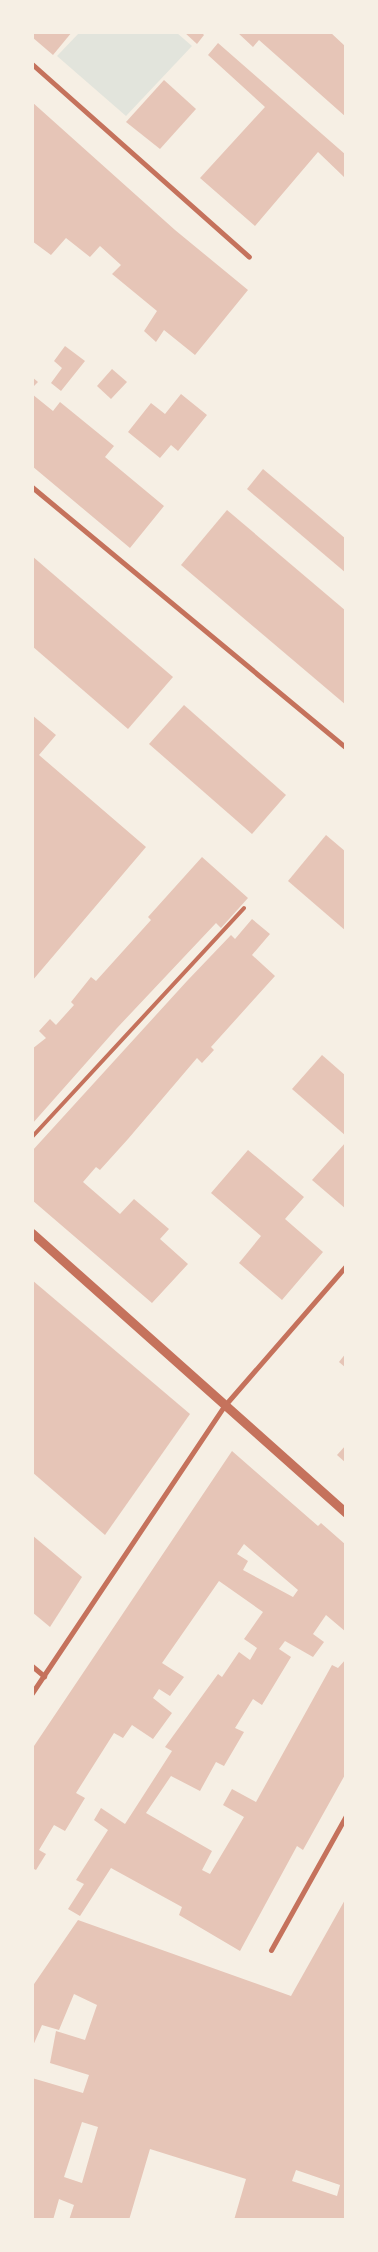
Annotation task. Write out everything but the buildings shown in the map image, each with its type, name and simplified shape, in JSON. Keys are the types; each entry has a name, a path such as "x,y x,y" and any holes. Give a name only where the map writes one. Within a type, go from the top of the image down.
{"street":[{"path":"32,64 249,257"},
{"path":"32,487 346,748"},
{"path":"32,1233 346,1513"},
{"path":"32,1693 225,1405 346,1266"},
{"path":"32,1666 44,1676"},
{"path":"271,1950 346,1816"}],"lane":[{"path":"32,1137 244,908"}],"shaded area":[{"path":"79,33 177,33 192,46 126,116 57,56"}]}
